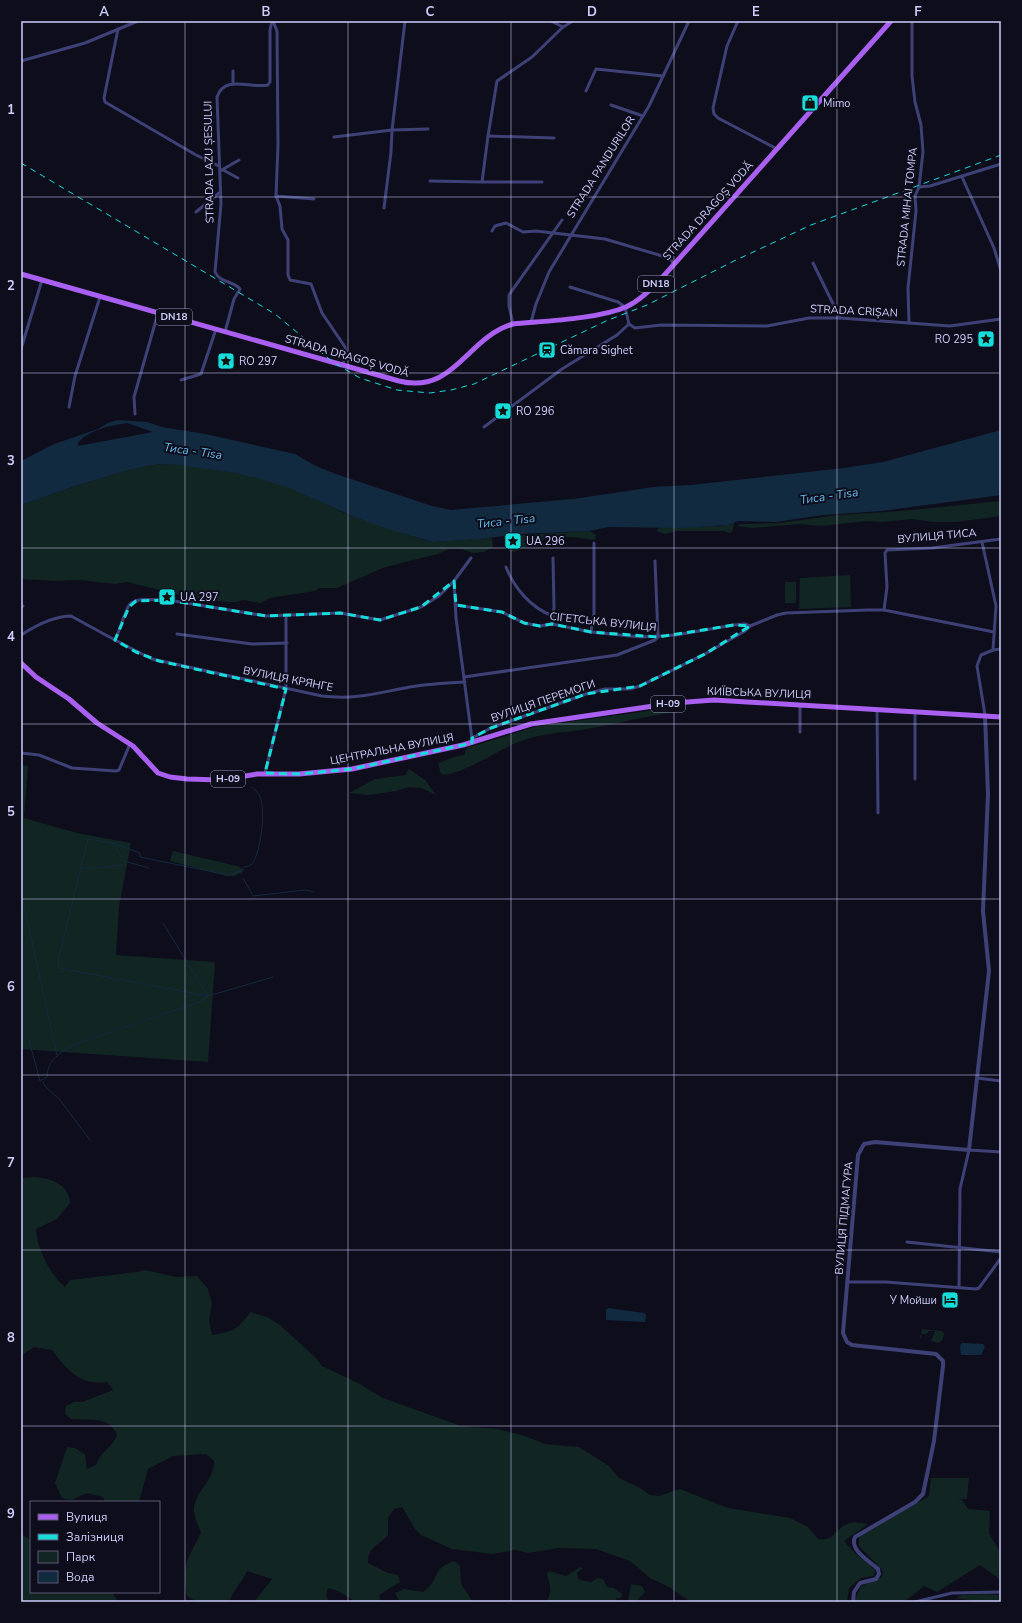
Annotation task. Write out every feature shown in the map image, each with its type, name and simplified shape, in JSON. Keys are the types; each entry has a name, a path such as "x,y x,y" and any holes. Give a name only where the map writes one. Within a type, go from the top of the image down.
{"main road":[{"name":"STRADA DRAGOȘ VODĂ","path":"21,274 408,384 427,383 444,374 497,330 512,324 598,315 625,307 644,295 778,149 891,21"},
{"name":"ЦЕНТРАЛЬНА ВУЛИЦЯ","path":"21,663 36,677 69,699 97,723 130,744 158,773 170,778 220,780 264,773 299,774 352,769 472,740"},
{"name":"КИЇВСЬКА ВУЛИЦЯ","path":"472,740 531,724 674,703 714,700 1001,717"}],"street":[{"path":"21,61 86,43 138,21"},
{"path":"233,71 233,84 268,85 270,82 270,30 273,21"},
{"path":"273,21 277,31 278,145 276,196 280,206 282,229 288,240 288,278 294,282 311,284 322,313 345,347 346,352 343,365"},
{"path":"384,208 405,21"},
{"path":"551,21 563,27"},
{"path":"482,182 497,81 532,57 563,27 573,21"},
{"name":"STRADA PANDURILOR","path":"531,322 536,304 549,272 643,116 689,21"},
{"path":"738,21 727,46 713,108 714,114 718,118 778,149"},
{"name":"STRADA MIHAI TOMPA","path":"909,323 908,288 916,211 916,196 919,187 922,142 921,125 914,102 912,76 912,21"},
{"path":"118,29 104,98 105,102 219,166"},
{"path":"586,91 596,69 663,76"},
{"name":"STRADA LAZU ȘESULUI","path":"225,332 234,299 240,289 237,286 219,278 215,272 221,213 221,171 219,166 217,97 221,89 233,84"},
{"path":"611,105 643,116"},
{"path":"334,137 392,130 428,128"},
{"path":"488,136 554,138"},
{"path":"221,171 239,160"},
{"path":"919,187 930,186 1001,164"},
{"path":"221,171 238,178"},
{"path":"962,177 994,248 1001,271"},
{"path":"430,181 542,182"},
{"path":"196,212 220,192"},
{"path":"276,196 314,199"},
{"path":"512,324 509,306 510,295 562,220"},
{"path":"492,230 495,226 506,223 523,232 536,231 605,239 669,258 674,264"},
{"path":"813,263 840,318"},
{"path":"21,349 42,280"},
{"path":"484,428 562,369 617,334 629,324 625,307 618,302 570,288"},
{"path":"69,407 75,376 100,296"},
{"path":"135,414 134,394 158,313"},
{"name":"STRADA CRIȘAN","path":"629,324 635,328 660,325 767,326 806,318 840,318 950,326 1001,319"},
{"path":"181,380 201,374 216,329"},
{"name":"ВУЛИЦЯ ТИСА","path":"884,610 887,587 885,553 887,550 932,548 1001,540"},
{"path":"982,542 996,606 993,650"},
{"path":"591,632 594,606 594,543"},
{"path":"115,640 129,607 136,601 168,600 266,616 340,613 373,620 385,619 421,608 454,581 471,558"},
{"path":"552,624 553,558"},
{"path":"464,677 617,655 655,640 658,637 655,561"},
{"path":"506,567 510,578 525,596 538,608 553,616"},
{"path":"454,581 456,618 472,740"},
{"name":"СІГЕТСЬКА ВУЛИЦЯ","path":"456,605 502,612 524,623 540,626 552,624 591,632 658,637 734,625 745,624 750,626"},
{"path":"750,626 786,613 838,610 884,610 994,632"},
{"path":"264,773 286,689 286,615"},
{"name":"ВУЛИЦЯ КРЯНГЕ","path":"21,635 33,627 65,616 75,618 152,659 322,696 344,698 381,694 409,687 464,682"},
{"name":"ВУЛИЦЯ ПЕРЕМОГИ","path":"472,740 491,728 586,694 605,689 640,686 705,654 745,631 750,626"},
{"path":"177,634 252,644 287,643"},
{"path":"959,1287 958,1247 960,1189 969,1150 989,971 983,911 988,794 985,715 977,666 981,655 993,650 1001,649"},
{"path":"800,705 800,732"},
{"path":"877,709 878,813"},
{"path":"915,711 915,779"},
{"path":"21,753 39,755 72,768 116,771 119,770 130,744"},
{"path":"978,1078 1001,1081"},
{"name":"ВУЛИЦЯ ПІДМАГУРА","path":"853,1602 854,1592 860,1583 876,1579 879,1574 878,1569 855,1548 852,1542 855,1537 915,1502 923,1494 934,1441 943,1366 943,1361 936,1354 852,1345 847,1342 843,1332 858,1156 864,1144 875,1142 969,1150"},
{"path":"969,1150 1001,1152"},
{"path":"907,1242 1001,1252"},
{"name":"ВУЛИЦЯ ПІДМАГУРА","path":"847,1282 886,1282 979,1288 1001,1258"},
{"path":"915,1602 952,1593 976,1591 1001,1592"}],"highlighted area":[{"path":"454,581 456,605 502,612 524,623 540,626 552,624 591,632 658,637 734,625 750,626 705,654 640,686 586,694 491,728 472,738 472,743 352,769 299,774 265,773 286,689 159,661 136,652 115,640 129,607 136,601 168,600 266,616 340,613 380,620 421,607"}],"green space":[{"path":"159,464 209,468 259,478 299,491 352,516 424,540 433,542 492,538 493,547 484,552 473,553 461,549 449,549 438,554 385,567 337,588 319,588 315,591 270,598 261,603 243,600 237,602 225,602 189,597 127,582 115,584 80,580 54,581 21,579 21,505 78,485 132,469"},
{"path":"1001,501 1001,516 956,522 932,522 913,519 882,522 867,521 821,526 799,524 752,528 737,526 741,524 780,523 837,515 901,511"},
{"path":"734,522 731,533 723,531 677,531 665,534 656,531 660,527 720,526"},
{"path":"590,531 596,535 595,540 572,537 548,538 514,552 509,551 504,536"},
{"path":"850,575 851,607 799,609 800,578"},
{"path":"785,582 796,582 796,603 785,603"},
{"path":"670,708 674,709 674,712 593,728 548,734 524,740 509,746 467,768 448,774 441,774 438,763 464,755 467,748 538,726"},
{"path":"21,765 28,766 24,818 77,833 131,843 119,907 116,955 215,962 208,1062 21,1049"},
{"path":"409,769 425,780 436,795 421,788 409,787 396,791 369,795 349,793 375,779 405,775"},
{"path":"173,851 237,866 245,870 235,876 227,876 170,861"},
{"path":"35,1177 48,1179 63,1187 69,1197 70,1203 57,1219 36,1229 41,1252 45,1261 55,1276 65,1287 70,1280 144,1270 176,1277 197,1276 208,1289 212,1304 209,1320 212,1335 225,1333 234,1329 250,1312 267,1317 280,1325 316,1358 322,1366 358,1383 383,1398 461,1426 497,1429 522,1435 545,1444 579,1447 609,1466 619,1478 640,1488 650,1495 659,1496 680,1489 728,1508 790,1518 808,1527 818,1539 831,1537 841,1527 850,1523 868,1524 844,1541 876,1571 873,1576 861,1578 849,1588 847,1602 691,1602 669,1587 650,1578 630,1561 596,1549 559,1548 528,1553 515,1550 493,1554 452,1549 421,1535 415,1529 402,1507 394,1509 388,1518 388,1535 374,1547 368,1558 368,1563 388,1573 398,1575 400,1582 379,1595 381,1602 356,1602 338,1591 328,1588 326,1596 329,1602 254,1602 272,1579 247,1571 229,1602 197,1602 187,1596 185,1576 189,1556 201,1533 194,1512 195,1505 200,1492 211,1475 213,1468 214,1461 206,1454 173,1456 148,1469 139,1501 105,1501 103,1497 86,1493 72,1500 62,1498 55,1483 67,1447 75,1448 85,1454 87,1469 96,1465 101,1456 115,1440 117,1435 109,1424 104,1422 98,1420 71,1419 65,1414 66,1406 74,1402 82,1402 113,1390 107,1382 89,1382 75,1375 63,1364 52,1350 34,1347 21,1356 21,1178"},
{"path":"922,1329 942,1331 944,1333 943,1339 939,1343 931,1341 935,1331 929,1331 926,1334 921,1334"},
{"path":"931,1478 969,1478 967,1499 958,1499 962,1500 968,1509 990,1511 989,1534 1001,1553 1001,1580 980,1565 937,1592 924,1586 904,1602 854,1602 861,1586 882,1577 883,1571 859,1546 859,1537 929,1496"},
{"path":"21,1534 30,1539 30,1593 113,1593 118,1602 21,1602"},
{"path":"454,1561 460,1566 461,1584 473,1602 400,1602 395,1593 404,1589 423,1592 432,1584 442,1567"},
{"path":"580,1567 583,1568 577,1573 579,1580 591,1582 598,1578 604,1580 607,1587 614,1588 622,1594 621,1598 616,1598 617,1602 546,1602 550,1591 547,1574 549,1571 566,1576"},
{"path":"631,1584 642,1586 645,1592 636,1602 624,1602 628,1601"},
{"path":"962,1595 1001,1595 1001,1602 981,1602 956,1598"}],"water":[{"name":"Тиса - Tisa","path":"118,420 147,422 162,427 205,434 295,454 314,465 333,473 432,506 451,510 573,499 654,487 691,485 844,468 883,462 1001,430 1001,495 882,511 823,515 776,522 739,521 727,525 683,528 608,527 590,531 520,534 480,539 433,542 387,529 352,516 292,489 260,479 236,473 180,465 159,464 132,469 78,485 21,505 21,461 54,444 98,429 108,423","holes":["127,423 153,432 78,446 78,443 82,438 94,431 121,424"]},
{"path":"608,1308 644,1313 646,1315 645,1322 606,1320 606,1310"},
{"path":"962,1343 983,1344 985,1347 981,1355 961,1355 960,1346"}],"waterway":[{"path":"244,867 250,866 254,861 259,848 262,831 263,814 261,800 259,794 252,787"},
{"path":"113,843 88,839 58,961 59,968 208,996 163,923"},
{"path":"149,868 124,861 113,843 140,853 140,857 228,875 241,871"},
{"path":"82,869 124,865"},
{"path":"243,878 253,896 305,890 314,892"},
{"path":"21,892 57,1055"},
{"path":"29,1040 40,1081 47,1077 49,1066 55,1058 64,1050 75,1044 200,1002 208,996 273,977"},
{"path":"43,1082 45,1086 60,1100 90,1140"}],"railway":[{"path":"21,163 275,314 334,363 360,378 397,390 430,393 451,390 474,384 606,321 647,305 734,261 811,225 1001,155"}],"place":[{"name":"Mimo","path":"810,103"},
{"name":"RO 295","path":"986,339"},
{"name":"Cămara Sighet","path":"547,350"},
{"name":"RO 297","path":"226,361"},
{"name":"RO 296","path":"503,411"},
{"name":"UA 296","path":"513,541"},
{"name":"UA 297","path":"167,597"},
{"name":"У Мойши","path":"950,1300"}]}
